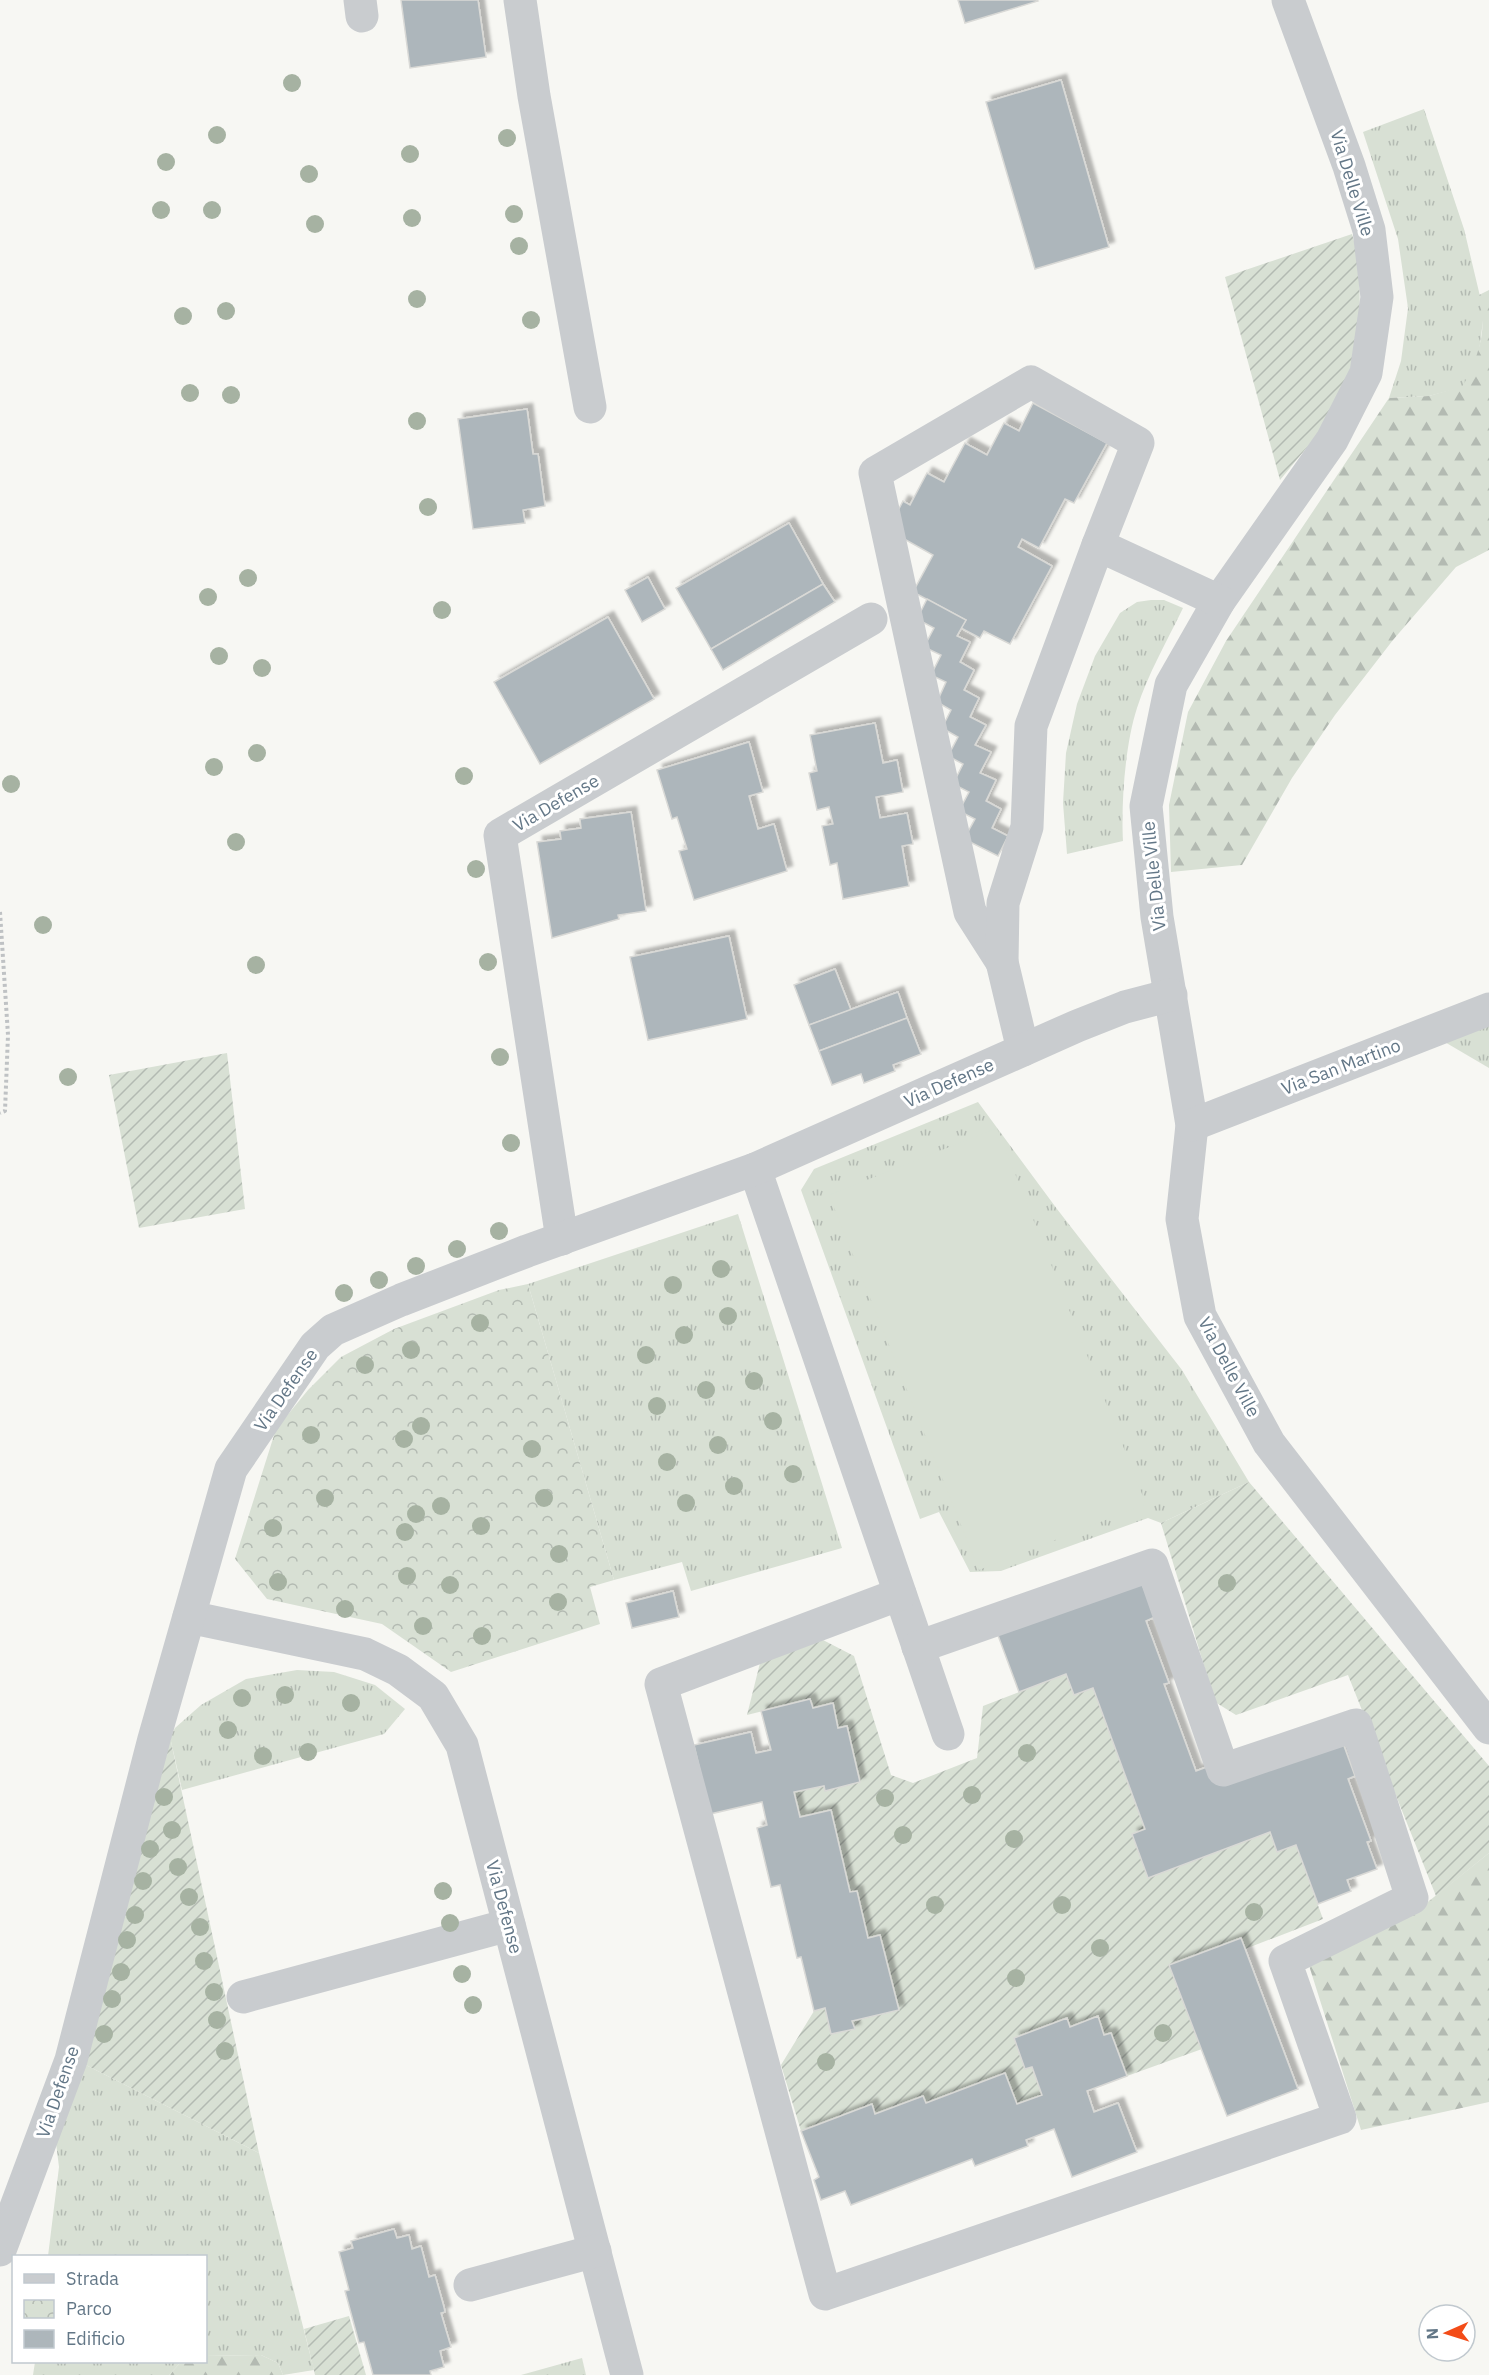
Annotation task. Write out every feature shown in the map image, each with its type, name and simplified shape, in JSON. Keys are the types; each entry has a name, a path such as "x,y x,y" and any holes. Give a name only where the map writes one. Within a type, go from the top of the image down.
{"street":[{"path":"520,0 534,96 590,407"},
{"name":"Via Delle Ville","path":"1288,0 1350,166 1369,230 1377,297 1366,373 1332,440 1219,601 1171,685 1146,806 1157,917 1192,1125 1182,1219 1200,1316 1269,1443 1489,1728"},
{"path":"1002,963 970,912 874,473 1031,382 1138,443 1031,726 1027,827 1003,903 1002,963 1023,1050"},
{"path":"1098,545 1219,601"},
{"name":"Via Defense","path":"562,1239 500,836 872,619"},
{"name":"Via Defense","path":"0,2250 71,2060 154,1739 231,1469 315,1346 333,1330 391,1304 754,1169 1125,1007 1171,995"},
{"name":"Via San Martino","path":"1192,1125 1489,1009"},
{"path":"754,1169 948,1734"},
{"path":"900,1594 661,1684 825,2294 1340,2118 1285,1961 1412,1898 1356,1725 1223,1770 1152,1565 918,1647"},
{"name":"Via Defense","path":"189,1617 365,1654 398,1670 433,1696 462,1745 627,2375"},
{"path":"243,1997 509,1925"},
{"path":"470,2285 595,2251"}],"path":[{"path":"0,912 8,1035 5,1111 0,1113"}],"green space":[{"path":"1424,109 1464,229 1484,313 1478,359 1463,387 1429,396 1389,398 1401,361 1408,308 1398,239 1363,132"},
{"path":"1352,234 1359,259 1360,319 1351,370 1328,422 1280,480 1225,277"},
{"path":"1489,290 1489,550 1456,567 1393,640 1335,715 1292,778 1242,865 1171,872 1169,805 1188,712 1226,641 1389,398 1429,396 1463,386 1474,364 1482,331 1482,308 1479,295"},
{"path":"1164,600 1183,608 1147,683 1133,723 1125,774 1123,841 1067,854 1063,803 1066,753 1077,704 1095,656 1120,613 1137,602"},
{"path":"1489,1024 1489,1068 1443,1041"},
{"path":"227,1053 245,1209 139,1228 109,1075"},
{"path":"978,1102 1057,1209 1182,1370 1249,1482 1161,1523 1148,1518 1001,1571 970,1572 939,1512 920,1519 801,1190 814,1169"},
{"path":"997,1128 1146,1504 979,1570 829,1195"},
{"path":"738,1214 842,1548 691,1591 682,1562 614,1580 528,1284"},
{"path":"528,1284 614,1580 590,1587 600,1624 451,1672 382,1624 267,1599 235,1559 276,1429 308,1390 341,1357 394,1329 499,1290"},
{"path":"1249,1482 1489,1766 1489,1853 1436,1896 1348,1675 1236,1715 1215,1702 1161,1523"},
{"path":"823,1640 854,1656 891,1775 913,1783 977,1758 983,1706 1066,1674 1074,1695 1093,1688 1145,1829 1132,1834 1148,1878 1270,1832 1277,1852 1296,1845 1323,1919 1245,1949 1202,2049 1127,2076 1111,2033 1104,2035 1098,2016 1070,2027 1067,2018 1014,2038 1025,2068 1032,2067 1042,2095 1017,2104 1005,2073 926,2103 923,2096 875,2114 872,2104 801,2131 781,2065 814,2011 825,2008 832,2034 854,2029 852,2021 899,2009 880,1936 868,1938 857,1891 850,1892 831,1810 800,1817 794,1792 824,1786 825,1791 860,1782 847,1726 838,1728 832,1704 813,1708 810,1699 747,1715 760,1663"},
{"path":"297,1670 334,1672 375,1685 405,1709 384,1734 182,1790 170,1737 175,1728 201,1705 246,1679"},
{"path":"170,1737 259,2153 78,2061"},
{"path":"1489,1853 1489,2102 1361,2130 1306,1956 1424,1905"},
{"path":"78,2061 259,2153 314,2370 283,2375 278,2363 261,2355 207,2356 207,2255 48,2255 59,2167 55,2135"},
{"path":"349,2316 366,2375 315,2375 304,2329"},
{"path":"261,2355 278,2363 283,2375 169,2375 180,2363 207,2363 207,2356"},
{"path":"582,2358 586,2375 521,2375"},
{"path":"35,2363 180,2363 169,2375 33,2375"}],"building":[{"path":"401,0 478,0 486,57 410,68"},
{"path":"958,0 1037,0 1038,1 965,23"},
{"path":"1061,80 1109,247 1035,269 986,102"},
{"path":"1033,403 1107,443 1074,503 1065,499 1039,548 1022,539 1018,547 1052,566 1010,644 984,631 980,638 961,628 966,620 913,592 933,555 888,530 903,501 910,505 927,473 944,482 965,443 987,455 1004,423 1019,431"},
{"path":"527,409 533,454 538,454 545,506 523,510 525,523 473,529 458,419"},
{"path":"789,523 823,584 711,649 676,588"},
{"path":"648,577 665,609 642,622 625,590"},
{"path":"823,584 835,602 723,670 711,649"},
{"path":"927,599 966,620 957,636 970,642 960,662 974,670 964,690 979,698 970,717 986,725 975,745 991,752 980,773 996,780 986,801 1001,809 992,828 1008,836 998,856 964,839 975,819 959,811 969,792 953,784 963,764 948,756 958,737 942,728 951,710 937,702 946,682 931,675 941,655 924,647 934,628 917,619"},
{"path":"608,617 654,699 540,764 494,682"},
{"path":"875,723 883,763 897,760 903,792 876,797 880,818 907,813 913,844 902,846 909,886 843,899 837,863 830,865 822,826 833,824 829,807 817,810 809,773 817,771 810,735"},
{"path":"749,742 763,792 749,796 758,829 774,824 787,871 694,900 679,851 687,849 677,817 672,819 657,770"},
{"path":"631,812 646,911 618,915 619,919 552,938 537,842 561,839 560,831 581,828 580,819"},
{"path":"729,936 747,1019 648,1040 630,957"},
{"path":"835,969 851,1010 809,1025 794,985"},
{"path":"898,992 907,1018 819,1051 809,1025"},
{"path":"907,1018 921,1054 893,1065 895,1071 864,1083 861,1074 832,1085 819,1051"},
{"path":"1139,1576 1155,1617 1146,1621 1169,1683 1164,1684 1196,1771 1212,1765 1340,1735 1355,1776 1348,1779 1371,1841 1367,1842 1377,1869 1347,1880 1351,1891 1318,1904 1296,1845 1277,1852 1270,1832 1148,1878 1132,1834 1145,1829 1093,1688 1074,1695 1066,1674 1019,1692 996,1630"},
{"path":"673,1591 679,1617 632,1628 626,1603"},
{"path":"810,1699 813,1708 833,1703 838,1728 847,1726 860,1782 825,1791 824,1786 794,1792 800,1817 831,1810 850,1892 857,1891 868,1938 880,1935 899,2010 852,2021 855,2029 831,2034 825,2008 814,2011 801,1957 797,1958 780,1885 771,1887 757,1828 767,1825 762,1802 710,1814 694,1745 751,1732 756,1753 771,1750 761,1711"},
{"path":"1241,1938 1298,2089 1227,2116 1169,1965"},
{"path":"1098,2016 1104,2035 1111,2033 1127,2076 1087,2091 1094,2112 1118,2103 1137,2152 1072,2177 1054,2129 1026,2140 1028,2146 975,2166 972,2159 851,2205 845,2191 821,2200 814,2180 819,2177 801,2131 872,2104 875,2114 923,2096 926,2103 1005,2073 1017,2104 1042,2095 1032,2067 1025,2069 1014,2038 1067,2018 1070,2027"},
{"path":"394,2229 397,2238 409,2235 412,2249 421,2246 429,2277 435,2275 444,2307 445,2312 441,2313 451,2347 440,2351 444,2367 430,2371 431,2375 373,2375 364,2342 359,2343 345,2291 349,2290 339,2252 353,2248 351,2241"}]}
